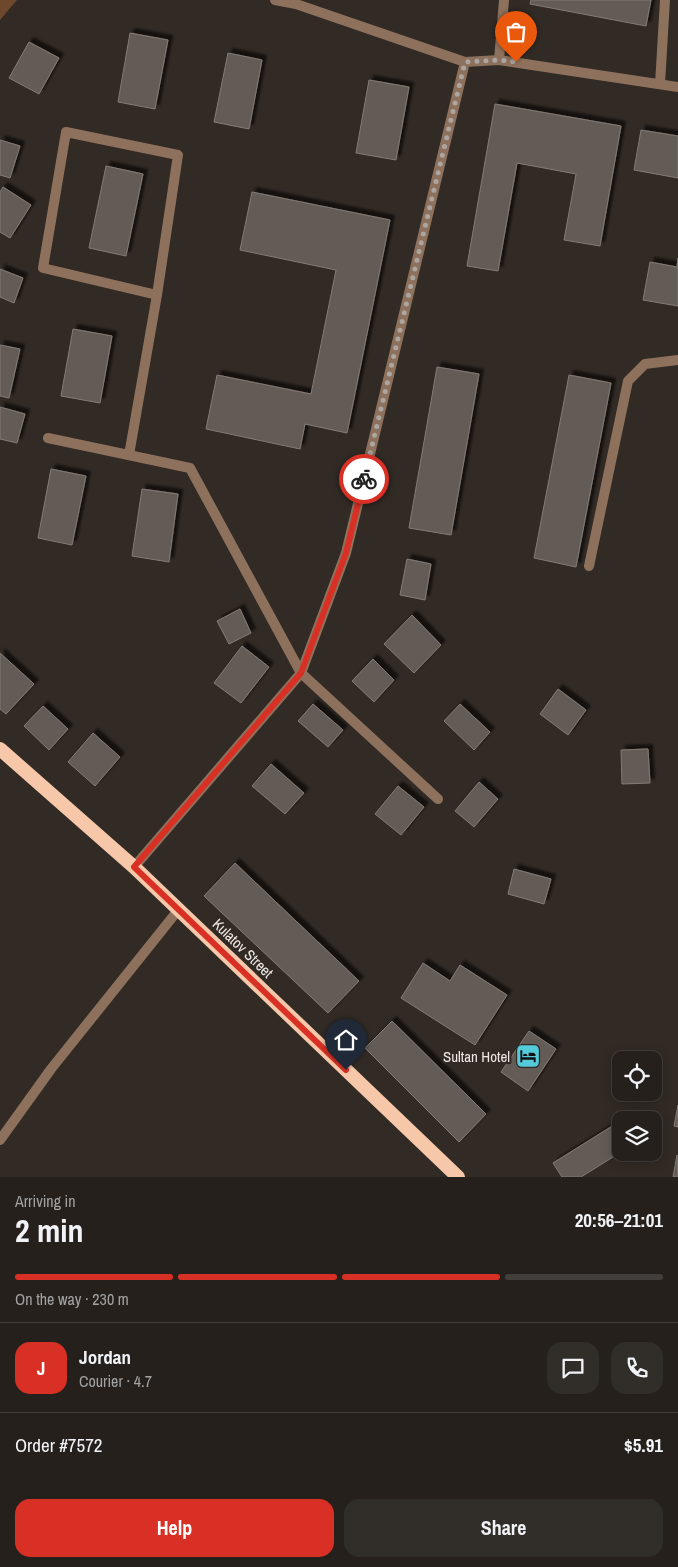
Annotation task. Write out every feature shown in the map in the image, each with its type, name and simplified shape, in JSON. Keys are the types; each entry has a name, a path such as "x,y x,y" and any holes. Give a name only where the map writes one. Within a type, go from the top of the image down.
{"highway":[{"name":"Kulatov Street","path":"0,749 179,909 458,1177"}],"street":[{"path":"275,0 296,4 465,62 499,60 678,87"},
{"path":"499,60 504,0"},
{"path":"660,84 665,0"},
{"path":"134,867 301,673 346,553 465,62"},
{"path":"128,455 157,295 178,154 66,132 43,268 157,295"},
{"path":"589,566 628,382 645,364 678,360"},
{"path":"48,438 190,468 301,673 438,799"},
{"path":"0,1140 51,1069 179,909"}],"shaded area":[{"path":"0,0 17,0 0,20"}],"building":[{"path":"531,0 651,0 646,26 530,4"},
{"path":"130,33 168,40 155,109 118,102"},
{"path":"29,42 59,58 39,94 9,78"},
{"path":"228,53 262,60 249,129 214,122"},
{"path":"369,80 409,87 396,160 356,153"},
{"path":"495,104 621,126 600,246 564,240 576,174 517,163 498,271 467,266"},
{"path":"641,130 678,136 678,178 634,170"},
{"path":"0,140 20,146 10,178 0,175"},
{"path":"106,166 143,174 126,256 89,248"},
{"path":"3,187 31,205 10,238 0,232 0,192"},
{"path":"252,192 390,220 347,433 305,424 300,449 206,429 217,375 311,394 336,270 240,250"},
{"path":"678,258 678,306 643,300 650,262 677,267"},
{"path":"0,269 23,278 14,303 0,297"},
{"path":"73,329 112,336 100,403 61,396"},
{"path":"0,345 20,349 9,398 0,396"},
{"path":"437,367 479,374 451,535 409,528"},
{"path":"569,375 611,383 576,567 534,558"},
{"path":"0,407 25,414 17,443 0,439"},
{"path":"51,469 86,476 72,545 38,538"},
{"path":"142,489 178,494 169,562 132,556"},
{"path":"407,559 431,564 425,600 400,595"},
{"path":"240,609 251,633 229,644 217,621"},
{"path":"412,615 441,645 414,673 384,644"},
{"path":"242,646 269,667 241,703 214,683"},
{"path":"0,653 34,684 6,714 0,709"},
{"path":"373,659 394,680 374,702 352,681"},
{"path":"558,689 586,710 568,735 540,714"},
{"path":"313,704 343,730 328,747 298,721"},
{"path":"460,704 490,732 474,750 444,721"},
{"path":"43,706 68,729 49,750 24,726"},
{"path":"93,733 120,757 95,786 68,762"},
{"path":"648,749 650,783 622,784 621,750"},
{"path":"271,764 304,793 285,814 252,786"},
{"path":"479,782 498,799 474,827 455,811"},
{"path":"398,786 424,807 401,835 375,814"},
{"path":"235,863 359,981 328,1013 204,896"},
{"path":"514,869 551,879 544,904 508,894"},
{"path":"423,963 450,981 460,965 507,995 475,1045 401,998"},
{"path":"392,1021 486,1114 459,1142 365,1048"},
{"path":"529,1031 556,1049 528,1091 501,1072"},
{"path":"678,1105 678,1127 674,1126"},
{"path":"612,1126 612,1158 581,1177 562,1177 553,1163"},
{"path":"677,1155 678,1177 673,1177"}],"way so far":[{"path":"364,479 465,62 499,60 516,62"}],"place":[{"name":"Sultan Hotel","path":"528,1056"}],"route":[{"path":"346,1070 134,867 301,673 346,553 364,479"}]}
